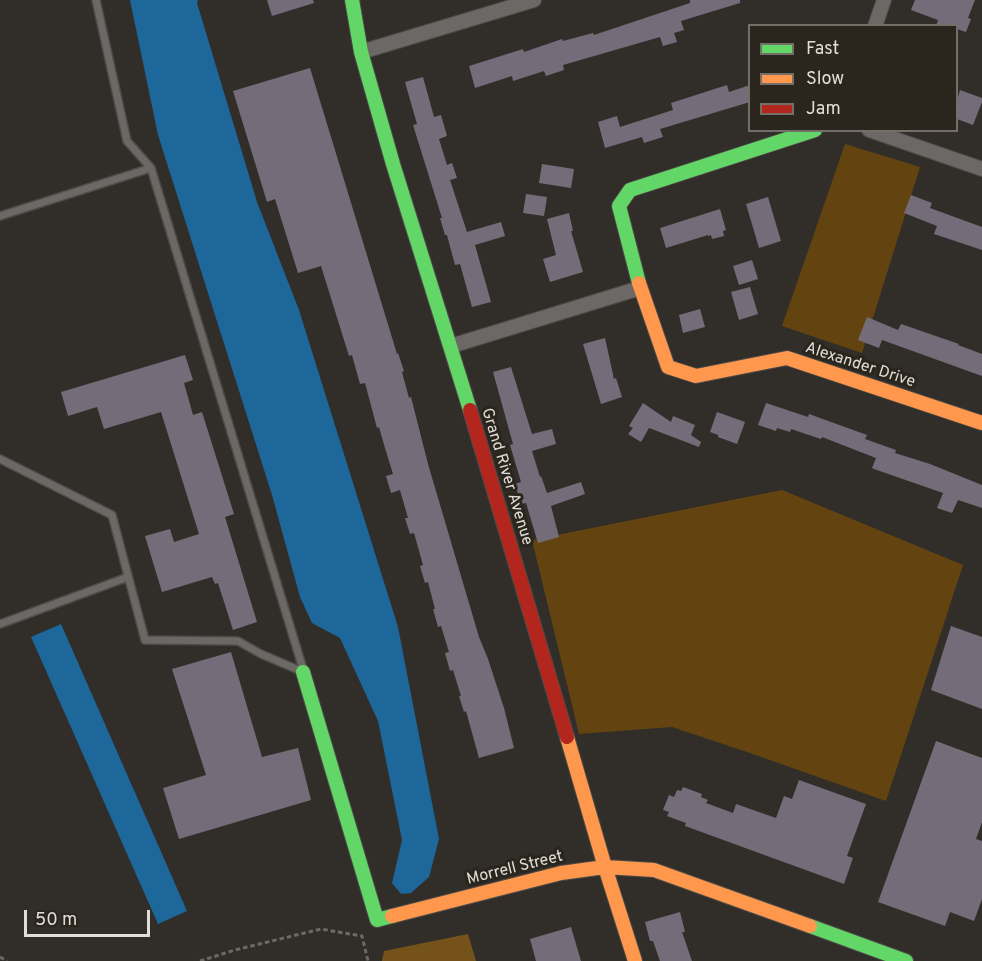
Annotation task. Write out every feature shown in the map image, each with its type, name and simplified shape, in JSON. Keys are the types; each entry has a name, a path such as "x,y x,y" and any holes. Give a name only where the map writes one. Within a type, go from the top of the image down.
{"street":[{"name":"Grand River Avenue","path":"352,0 361,52 393,164 451,346 635,961"},
{"path":"361,52 534,0"},
{"path":"876,24 884,0"},
{"name":"Alexander Drive","path":"809,132 630,190 619,206 640,288 668,367 696,376 787,358 982,423"},
{"path":"875,132 982,169"},
{"path":"451,346 640,288"},
{"name":"Morrell Street","path":"303,672 377,920 561,873 605,867 654,870 906,961"}],"lane":[{"path":"96,0 127,141 151,168 303,672"},
{"path":"0,216 151,168"},
{"path":"0,459 112,515 145,640 238,640 261,654 303,672"},
{"path":"0,624 128,577"}],"path":[{"path":"200,961 321,929 362,936 368,961"},
{"path":"0,957 7,961"}],"shaded area":[{"path":"845,144 920,167 862,353 782,326"},
{"path":"782,490 963,565 886,801 672,727 579,734 532,540"},
{"path":"468,934 476,961 382,961 384,951"}],"water":[{"path":"130,0 198,0 197,3 257,202 299,310 398,627 439,839 429,877 411,893 401,894 392,883 402,840 378,721 340,638 312,623 300,597 272,495 158,135"},
{"path":"61,624 187,911 158,924 31,637"}],"building":[{"path":"267,0 313,0 314,3 272,16"},
{"path":"690,0 740,0 740,3 681,21 684,30 674,33 677,42 663,46 660,37 563,65 564,70 546,76 544,71 513,81 512,76 475,88 469,66 523,49 524,52 562,39 563,41 593,33 594,35 690,3"},
{"path":"915,0 975,0 968,18 971,19 966,32 958,29 958,24 937,24 938,20 911,10"},
{"path":"310,68 404,371 402,372 409,398 411,397 428,464 479,637 504,708 514,748 479,758 453,670 450,671 445,653 449,652 441,626 438,627 428,582 425,583 420,566 423,565 414,533 410,534 405,518 408,518 400,490 391,493 386,476 393,474 365,383 360,384 352,355 349,356 321,266 298,273 275,199 267,202 233,91"},
{"path":"423,77 434,117 441,115 447,136 439,139 447,165 452,163 457,178 450,180 467,232 501,222 505,236 475,245 491,302 472,307 460,264 455,265 447,235 445,235 440,218 442,218 413,125 417,124 405,82"},
{"path":"727,85 729,92 748,86 748,103 660,129 663,137 644,143 642,137 605,148 598,122 617,116 620,127 673,110 671,103"},
{"path":"960,90 982,98 973,125 958,119"},
{"path":"542,164 574,169 571,188 539,183"},
{"path":"526,194 547,197 544,216 523,213"},
{"path":"911,195 932,203 930,208 982,227 982,250 934,234 937,226 904,213"},
{"path":"768,197 781,241 759,248 746,204"},
{"path":"720,209 726,230 723,231 724,236 712,239 711,235 708,235 666,248 660,228"},
{"path":"569,213 573,231 571,231 583,272 550,282 543,259 556,255 547,219"},
{"path":"752,260 758,279 739,285 733,266"},
{"path":"750,287 758,314 739,320 731,292"},
{"path":"700,309 705,327 683,333 679,315"},
{"path":"867,317 898,330 901,324 982,354 982,376 882,340 879,348 858,340"},
{"path":"605,338 614,379 616,378 622,397 601,404 583,344"},
{"path":"185,355 193,380 184,383 193,415 202,412 234,514 225,517 257,622 233,630 218,583 215,584 212,577 162,592 145,536 170,529 174,542 199,534 161,412 104,429 97,407 68,416 61,392"},
{"path":"511,367 532,434 552,429 556,444 532,451 547,493 581,482 585,494 551,506 559,537 538,543 526,503 521,504 515,484 521,482 493,372"},
{"path":"643,403 671,422 673,416 695,425 691,435 701,442 699,447 649,428 641,442 628,434 633,428 629,426"},
{"path":"766,403 808,417 809,414 867,435 865,439 896,450 895,453 982,485 982,508 958,500 952,513 937,508 943,493 872,468 876,458 822,437 821,439 791,429 790,432 777,428 776,431 758,425"},
{"path":"717,412 745,422 737,444 710,432"},
{"path":"951,626 982,637 982,709 931,690"},
{"path":"231,652 262,757 298,748 311,800 179,839 163,788 206,775 172,669"},
{"path":"936,741 982,758 982,822 976,839 982,841 982,899 974,921 950,912 945,926 878,902"},
{"path":"799,780 866,804 847,856 853,858 844,884 685,826 686,823 667,816 669,812 663,810 669,795 674,797 677,790 681,791 683,787 702,794 701,797 708,800 706,803 733,813 736,804 776,818 784,796 792,799"},
{"path":"680,912 685,932 682,932 692,961 660,961 653,941 650,941 645,922"},
{"path":"571,927 581,961 536,961 530,939"}],"traffic: fast":[{"path":"352,0 361,52 393,164 470,410"},
{"path":"639,283 619,206 630,190 809,132"},
{"path":"303,672 377,920 392,916"},
{"path":"810,926 906,961"}],"traffic: slow":[{"path":"639,283 668,367 696,376 787,358 982,423"},
{"path":"567,737 635,961"},
{"path":"392,916 561,873 605,867 654,870 810,926"}],"traffic: jam":[{"path":"470,410 567,737"}]}
